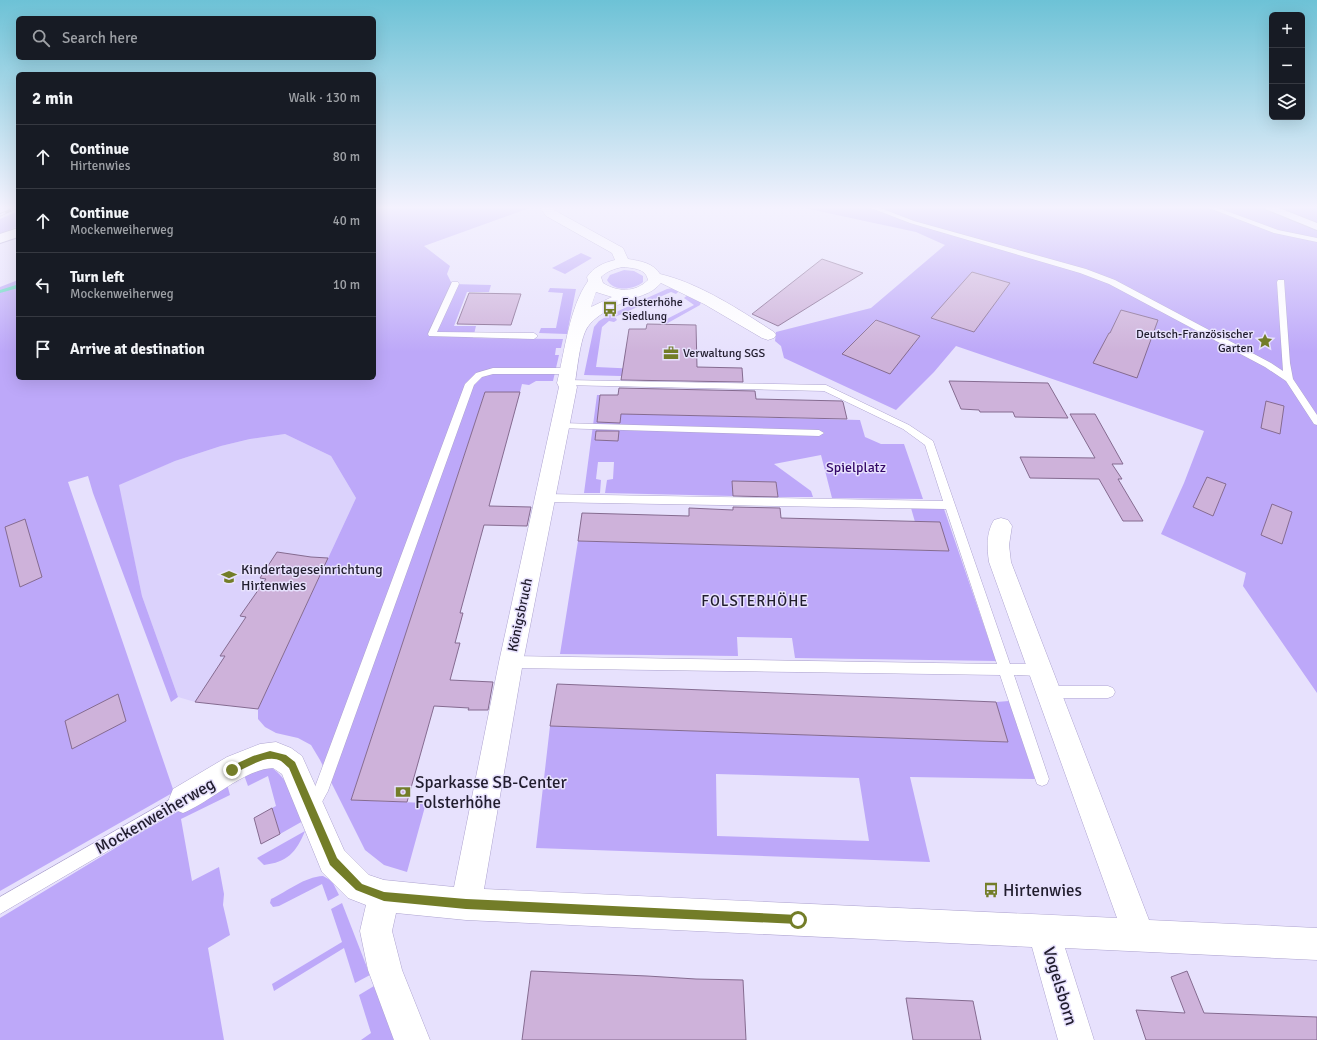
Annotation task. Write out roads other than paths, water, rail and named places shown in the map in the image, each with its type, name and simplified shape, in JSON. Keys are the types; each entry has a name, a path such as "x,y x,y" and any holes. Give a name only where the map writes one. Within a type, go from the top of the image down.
{"street":[{"path":"620,255 622,264"},
{"name":"Königsbruch","path":"466,904 511,662 568,387 567,377 582,313 590,288 594,282 594,277 598,271 612,265 631,264 648,268 653,272 655,281 648,289 632,294 595,311 579,328"},
{"path":"655,277 668,279 686,288 726,309 768,335"},
{"name":"Königsbruch","path":"594,282 600,288 611,293 632,294"},
{"path":"1001,526 998,545 1000,562 1139,936"},
{"name":"Mockenweiherweg","path":"183,799 232,770 253,760 270,755 283,758 292,765 334,861 359,887 384,896"},
{"path":"412,1040 385,970 376,931 384,896 466,904 1317,944"},
{"name":"Vogelsborn","path":"1044,931 1076,1040"}],"lane":[{"path":"1026,255 1083,271 1112,282 1268,365 1289,379"},
{"path":"1281,282 1286,363 1289,379 1317,422"},
{"path":"455,284 432,334 534,336"},
{"path":"310,808 321,791 470,384 479,376 493,371 567,377 826,388 906,427 929,443 1042,779"},
{"path":"560,426 819,433"},
{"path":"544,498 949,505"},
{"path":"511,662 1004,669 1044,681 1108,692"},
{"name":"Mockenweiherweg","path":"0,906 183,799"}],"waterway":[{"path":"0,292 16,287"}],"place":[{"name":"Folsterhöhe Siedlung","path":"610,309"},
{"name":"Deutsch-Französischer Garten","path":"1265,341"},
{"name":"Verwaltung SGS","path":"671,353"},
{"name":"Kindertageseinrichtung Hirtenwies","path":"229,577"},
{"name":"Sparkasse SB-Center Folsterhöhe","path":"403,792"},
{"name":"Hirtenwies","path":"991,890"}],"district":[{"name":"FOLSTERHÖHE","path":"755,601"}],"park label":[{"name":"Spielplatz","path":"856,467"}]}
